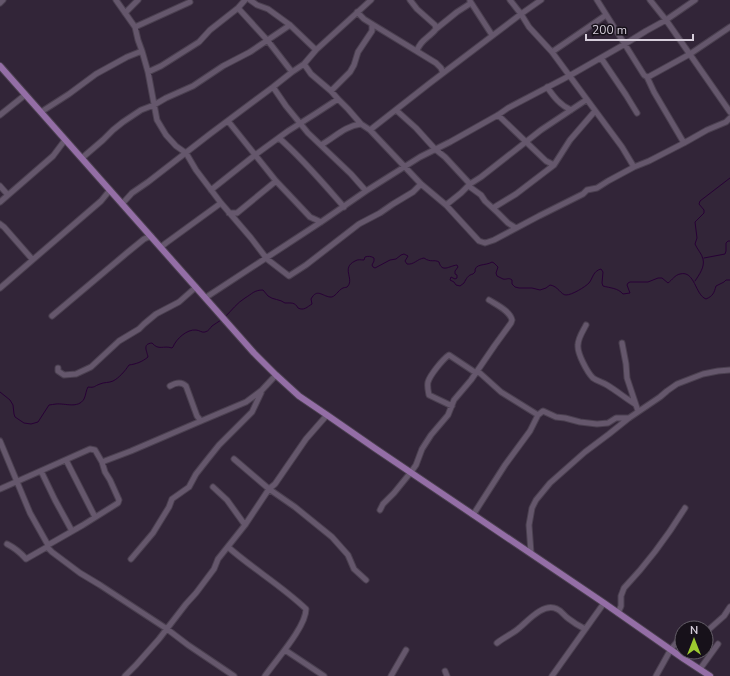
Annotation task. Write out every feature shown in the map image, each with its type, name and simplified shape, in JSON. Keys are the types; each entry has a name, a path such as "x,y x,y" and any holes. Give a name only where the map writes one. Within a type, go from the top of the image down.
{"main road":[{"path":"0,66 254,353 299,396 376,450 618,612 674,652"},
{"path":"686,660 710,676"}],"street":[{"path":"0,3 3,0"},
{"path":"116,0 135,27 148,72 157,120 166,135 176,146 186,153 196,170 211,190 267,259 289,276 310,262 359,224 380,213 413,192 421,184"},
{"path":"125,13 138,0"},
{"path":"148,72 161,66 199,42 210,30 238,8 245,0"},
{"path":"250,0 257,5 268,9 290,26 316,50"},
{"path":"122,204 132,192 148,182 304,64 316,50 371,0"},
{"path":"410,0 417,9 435,25 436,29"},
{"path":"510,0 521,14 529,28 552,52 622,147 634,167"},
{"path":"370,130 492,35 541,0"},
{"path":"597,0 644,75 647,77 684,144"},
{"path":"650,0 666,20 730,112"},
{"path":"205,298 267,259 420,156 435,150 508,108 601,58 666,20 695,0"},
{"path":"417,52 418,46 423,40 470,1 492,35"},
{"path":"135,27 190,2"},
{"path":"238,8 268,41 292,72"},
{"path":"357,12 364,19 436,63 441,68 443,73"},
{"path":"552,52 606,15"},
{"path":"331,91 350,72 358,52 372,31 372,24"},
{"path":"82,158 113,130 141,110 193,86 223,66 250,52 290,26"},
{"path":"647,77 690,54 730,27"},
{"path":"41,112 109,66 142,50"},
{"path":"601,58 637,113"},
{"path":"304,64 311,74 331,91 361,124 370,130 421,184 446,205 481,242 485,243 494,240 588,190 597,188 634,167 684,144 707,130 726,122 730,118"},
{"path":"273,87 308,133 351,174 366,191"},
{"path":"547,87 558,102 570,110"},
{"path":"0,115 25,95"},
{"path":"211,190 288,131 338,99"},
{"path":"446,205 470,184 541,130 586,100"},
{"path":"396,110 416,128 435,150 446,158 470,184 470,187 481,195 485,201 508,223 516,228"},
{"path":"493,208 516,194 554,165 570,140 595,111"},
{"path":"498,115 546,161 554,165"},
{"path":"228,121 276,181 310,217 321,222"},
{"path":"321,145 347,128 353,125 361,124"},
{"path":"279,138 311,169 344,207"},
{"path":"0,202 53,156 65,140"},
{"path":"229,213 237,213 276,181"},
{"path":"0,186 8,195"},
{"path":"0,288 101,201 110,190"},
{"path":"161,247 221,203"},
{"path":"0,224 32,259"},
{"path":"52,316 144,239 151,236"},
{"path":"58,368 58,371 64,375 76,374 91,367 119,341 139,329 156,314 179,302 196,287"},
{"path":"380,510 416,465 422,450 437,426 448,415 454,400 471,380 512,320 511,316 506,311 489,300"},
{"path":"586,325 578,344 578,349 589,374 594,379 607,385 624,398 635,404"},
{"path":"622,343 627,378 638,411"},
{"path":"452,406 429,395 427,388 429,379 444,358 449,355 481,374 501,392 538,415"},
{"path":"530,553 529,518 536,500 550,483 585,452 628,418 677,384 703,374 730,370"},
{"path":"102,462 246,402 262,390 276,375"},
{"path":"170,386 180,383 184,384 197,416 201,420"},
{"path":"131,559 153,533 169,507 172,499 189,487 196,474 219,445 252,412 262,390"},
{"path":"473,515 505,465 530,431 538,415 543,411 556,417 597,424 608,423 616,418 628,418"},
{"path":"124,676 136,665 196,593 214,569 218,559 269,489 275,484 306,439 327,415"},
{"path":"0,441 30,513 47,546 52,552 80,573 167,629 234,676"},
{"path":"0,489 90,449 95,450 102,462 105,472 119,500 118,503 26,559 15,548 7,544"},
{"path":"234,459 269,489 295,507 332,537 348,555 354,569 366,580"},
{"path":"66,460 95,517"},
{"path":"41,471 72,531"},
{"path":"213,486 227,500 244,524"},
{"path":"618,612 621,606 621,596 624,588 656,551 671,531 685,508"},
{"path":"228,547 306,609 306,614 302,625 265,676"},
{"path":"552,676 604,603"},
{"path":"714,625 724,616 730,607"},
{"path":"497,643 518,630 540,610 549,608 558,609 575,624 585,629"},
{"path":"700,669 718,644"},
{"path":"656,676 674,646"},
{"path":"285,650 324,676"},
{"path":"391,676 406,650"}],"waterway":[{"path":"695,281 703,265 702,255 695,244 697,238 695,222 704,213 704,210 699,204 700,201 730,178"},
{"path":"704,258 725,254 726,243 730,241"},
{"path":"225,317 242,300 253,292 260,290 263,290 272,298 285,303 294,304 300,309 312,304 311,299 315,294 318,293 332,297 341,289 348,287 350,280 348,270 351,264 356,260 364,260 365,257 368,256 374,258 372,265 375,268 404,254 408,256 405,261 407,264 412,264 424,258 439,262 444,268 457,265 458,267 455,271 457,278 455,279 451,277 450,280 456,285 460,286 464,283 468,276 475,272 476,267 492,262 498,267 496,273 497,276 503,279 511,279 512,284 515,287 540,290 550,285 555,287 564,295 569,295 585,287 595,273 601,269 603,272 603,286 616,289 623,294 630,293 627,285 630,282 648,282 662,278 668,283 677,275 685,274 692,279 699,293 706,299 713,294 716,286 726,280 730,280"},
{"path":"0,392 10,400 13,405 15,417 24,423 31,424 38,422 49,405 78,404 84,399 88,387 113,381 122,374 129,365 146,359 148,357 146,350 147,345 152,343 157,347 172,348 179,338 189,331 197,330 206,332 221,320"}]}
